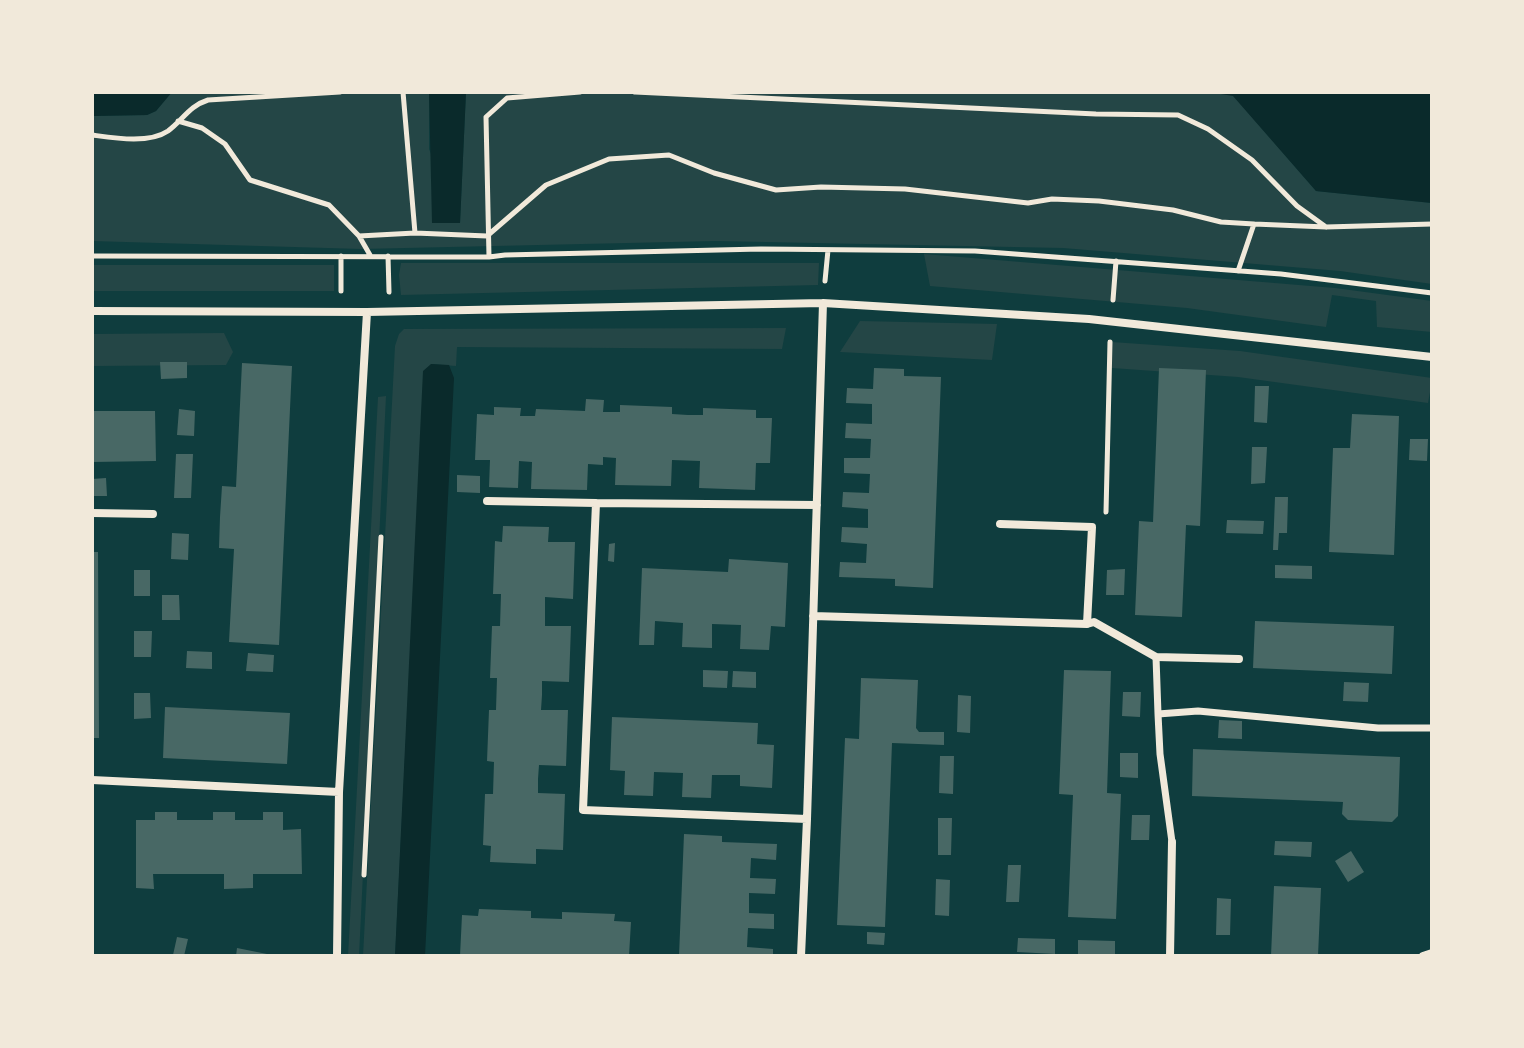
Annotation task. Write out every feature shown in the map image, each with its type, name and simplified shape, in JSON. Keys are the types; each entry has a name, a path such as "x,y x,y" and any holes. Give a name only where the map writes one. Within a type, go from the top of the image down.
{"street":[{"path":"801,956 823,303"},
{"path":"92,311 367,312 823,303 1111,321 1432,357"},
{"path":"337,956 339,792 367,312"},
{"path":"487,501 817,505"},
{"path":"596,503 583,810 807,819"},
{"path":"92,513 153,514"},
{"path":"1000,524 1092,527 1087,624"},
{"path":"813,616 1094,622 1156,657 1239,659"},
{"path":"1156,657 1160,754 1172,842 1170,956"},
{"path":"1158,714 1198,711 1378,728 1432,728"},
{"path":"92,780 339,792"},
{"path":"1423,956 1432,953"}],"path":[{"path":"92,135 150,137 166,132 189,109 208,100 340,92"},
{"path":"403,92 415,233"},
{"path":"489,257 486,117 507,98 580,92"},
{"path":"635,92 1178,115 1208,129 1252,160 1297,206 1326,227"},
{"path":"178,121 202,128 225,144 250,180 329,205 359,236 370,255"},
{"path":"359,236 415,233 487,236 546,185 609,159 669,155 714,173 776,190 821,187 905,189 1028,203 1052,199 1099,201 1173,210 1221,222 1254,224 1326,227 1432,224"},
{"path":"1238,271 1254,224"},
{"path":"92,256 489,257 761,249 975,251 1281,274 1432,293"},
{"path":"341,256 341,311"},
{"path":"388,256 390,311"},
{"path":"1092,527 1106,518 1111,321 1116,261"},
{"path":"364,877 381,529"}],"shaded area":[{"path":"92,92 172,92 156,111 147,115 92,116"},
{"path":"172,92 429,92 429,149 460,223 466,92 1221,92 1233,95 1316,191 1432,203 1432,284 1340,271 1063,248 716,241 361,249 92,241 92,116 147,115 156,111"},
{"path":"429,92 466,92 460,223 432,223"},
{"path":"1209,92 1432,92 1432,203 1316,191 1233,96"},
{"path":"924,254 1335,288 1432,301 1432,332 1377,327 1376,301 1332,295 1326,327 1187,308 930,286"},
{"path":"401,263 819,263 818,285 401,295"},
{"path":"92,265 334,265 334,291 92,291"},
{"path":"860,321 997,324 992,360 840,352"},
{"path":"786,328 782,349 457,347 456,366 431,364 414,579 395,956 363,956 395,346 399,334 404,329"},
{"path":"224,333 233,352 226,365 92,366 92,334"},
{"path":"1112,342 1240,351 1432,378 1432,381 1428,403 1238,377 1112,368"},
{"path":"431,364 449,365 454,378 425,956 395,956 423,371"},
{"path":"386,396 359,956 348,956 378,397"}],"building":[{"path":"160,362 187,362 187,378 161,379"},
{"path":"242,363 292,366 279,645 229,642 234,549 219,548 220,517 222,486 236,487"},
{"path":"874,368 904,369 904,376 941,377 933,588 895,586 895,579 839,577 840,562 866,563 867,544 841,542 842,527 868,528 868,509 842,507 843,492 869,493 870,474 844,473 844,458 870,458 871,439 845,438 846,423 872,424 872,404 846,403 847,388 873,389"},
{"path":"1159,368 1206,370 1200,526 1186,525 1182,617 1135,615 1139,521 1153,522"},
{"path":"1255,386 1269,386 1267,423 1254,422"},
{"path":"586,399 604,400 603,412 620,412 620,405 672,407 672,414 688,415 703,415 703,408 756,410 756,418 772,418 770,463 756,463 755,490 699,488 700,461 672,460 671,486 615,485 616,458 603,457 603,465 588,464 587,490 531,489 532,462 519,461 518,488 489,487 490,460 475,460 477,414 494,415 494,407 521,408 520,416 535,416 536,409 585,411"},
{"path":"179,409 195,411 194,436 177,435"},
{"path":"92,411 155,411 156,461 92,462"},
{"path":"1352,414 1399,416 1394,555 1329,552 1333,448 1350,448"},
{"path":"1410,439 1428,439 1427,461 1409,460"},
{"path":"1252,447 1267,447 1265,483 1251,484"},
{"path":"176,454 193,454 191,498 174,498"},
{"path":"457,475 480,476 480,493 457,492"},
{"path":"106,478 107,496 92,496 92,479"},
{"path":"1275,497 1288,497 1287,533 1279,533 1278,550 1273,550"},
{"path":"1227,520 1264,521 1263,534 1226,533"},
{"path":"503,526 549,527 548,542 575,542 573,599 545,597 545,626 571,626 569,682 542,681 541,710 568,710 566,766 539,765 538,779 538,793 565,794 563,850 536,849 536,864 490,862 491,846 483,845 485,794 493,794 494,762 487,761 489,710 496,710 497,678 490,678 492,626 500,626 501,594 493,594 495,541 502,542"},
{"path":"172,533 189,534 188,560 171,559"},
{"path":"615,543 614,562 608,561 609,544"},
{"path":"92,552 98,552 99,738 92,738"},
{"path":"729,559 788,563 785,627 771,626 769,650 740,649 741,625 712,624 712,648 682,647 683,623 655,621 654,645 639,645 642,568 728,572"},
{"path":"1275,565 1312,566 1312,579 1275,578"},
{"path":"1125,569 1124,595 1106,595 1107,570"},
{"path":"134,570 150,570 150,596 134,596"},
{"path":"162,595 179,595 180,620 162,620"},
{"path":"1255,621 1394,626 1392,674 1253,668"},
{"path":"134,631 152,631 151,657 134,657"},
{"path":"187,651 212,652 212,669 186,668"},
{"path":"248,653 274,655 273,672 246,671"},
{"path":"703,670 728,671 727,688 703,687"},
{"path":"1064,670 1111,671 1107,793 1121,794 1116,919 1068,917 1073,795 1059,794"},
{"path":"733,671 756,672 756,688 732,687"},
{"path":"861,678 918,680 916,728 919,732 944,732 944,745 892,743 885,927 837,925 845,738 859,739"},
{"path":"1344,682 1369,683 1368,702 1343,701"},
{"path":"1123,692 1141,692 1140,717 1122,716"},
{"path":"134,693 150,693 151,718 134,719"},
{"path":"958,695 971,696 970,733 957,732"},
{"path":"165,707 290,713 287,764 163,758"},
{"path":"612,717 758,723 757,744 774,745 772,788 740,786 740,775 712,775 711,798 682,797 683,773 654,772 653,796 624,795 625,771 610,770"},
{"path":"1219,720 1242,721 1242,739 1218,738"},
{"path":"1193,749 1400,757 1398,816 1392,822 1348,820 1342,814 1343,802 1192,796"},
{"path":"1120,753 1138,753 1138,778 1120,777"},
{"path":"940,756 954,756 953,794 939,793"},
{"path":"155,812 177,812 177,820 213,820 213,812 235,812 235,820 263,820 263,812 283,812 283,830 301,829 302,874 253,874 253,888 224,889 224,874 153,874 154,889 136,888 136,820 155,820"},
{"path":"1132,815 1150,815 1149,840 1131,840"},
{"path":"938,818 952,818 951,855 938,855"},
{"path":"684,834 722,836 722,842 777,844 776,860 751,858 750,878 776,879 775,894 749,893 749,913 774,914 774,929 748,928 747,947 773,949 773,956 679,956"},
{"path":"1275,841 1312,842 1311,857 1274,855"},
{"path":"1351,851 1364,872 1348,882 1335,861"},
{"path":"1008,865 1021,865 1019,902 1006,902"},
{"path":"936,879 950,880 949,916 935,915"},
{"path":"1274,886 1321,888 1318,956 1271,956"},
{"path":"1217,898 1231,899 1230,935 1216,935"},
{"path":"479,909 531,911 531,918 562,919 562,912 615,914 614,921 631,922 629,956 460,956 462,915 478,916"},
{"path":"867,932 885,933 884,945 867,944"},
{"path":"177,937 188,939 184,956 173,955"},
{"path":"1018,938 1055,939 1055,954 1017,952"},
{"path":"1078,940 1115,941 1115,955 1078,955"},
{"path":"237,948 272,955 272,956 236,956"}]}
